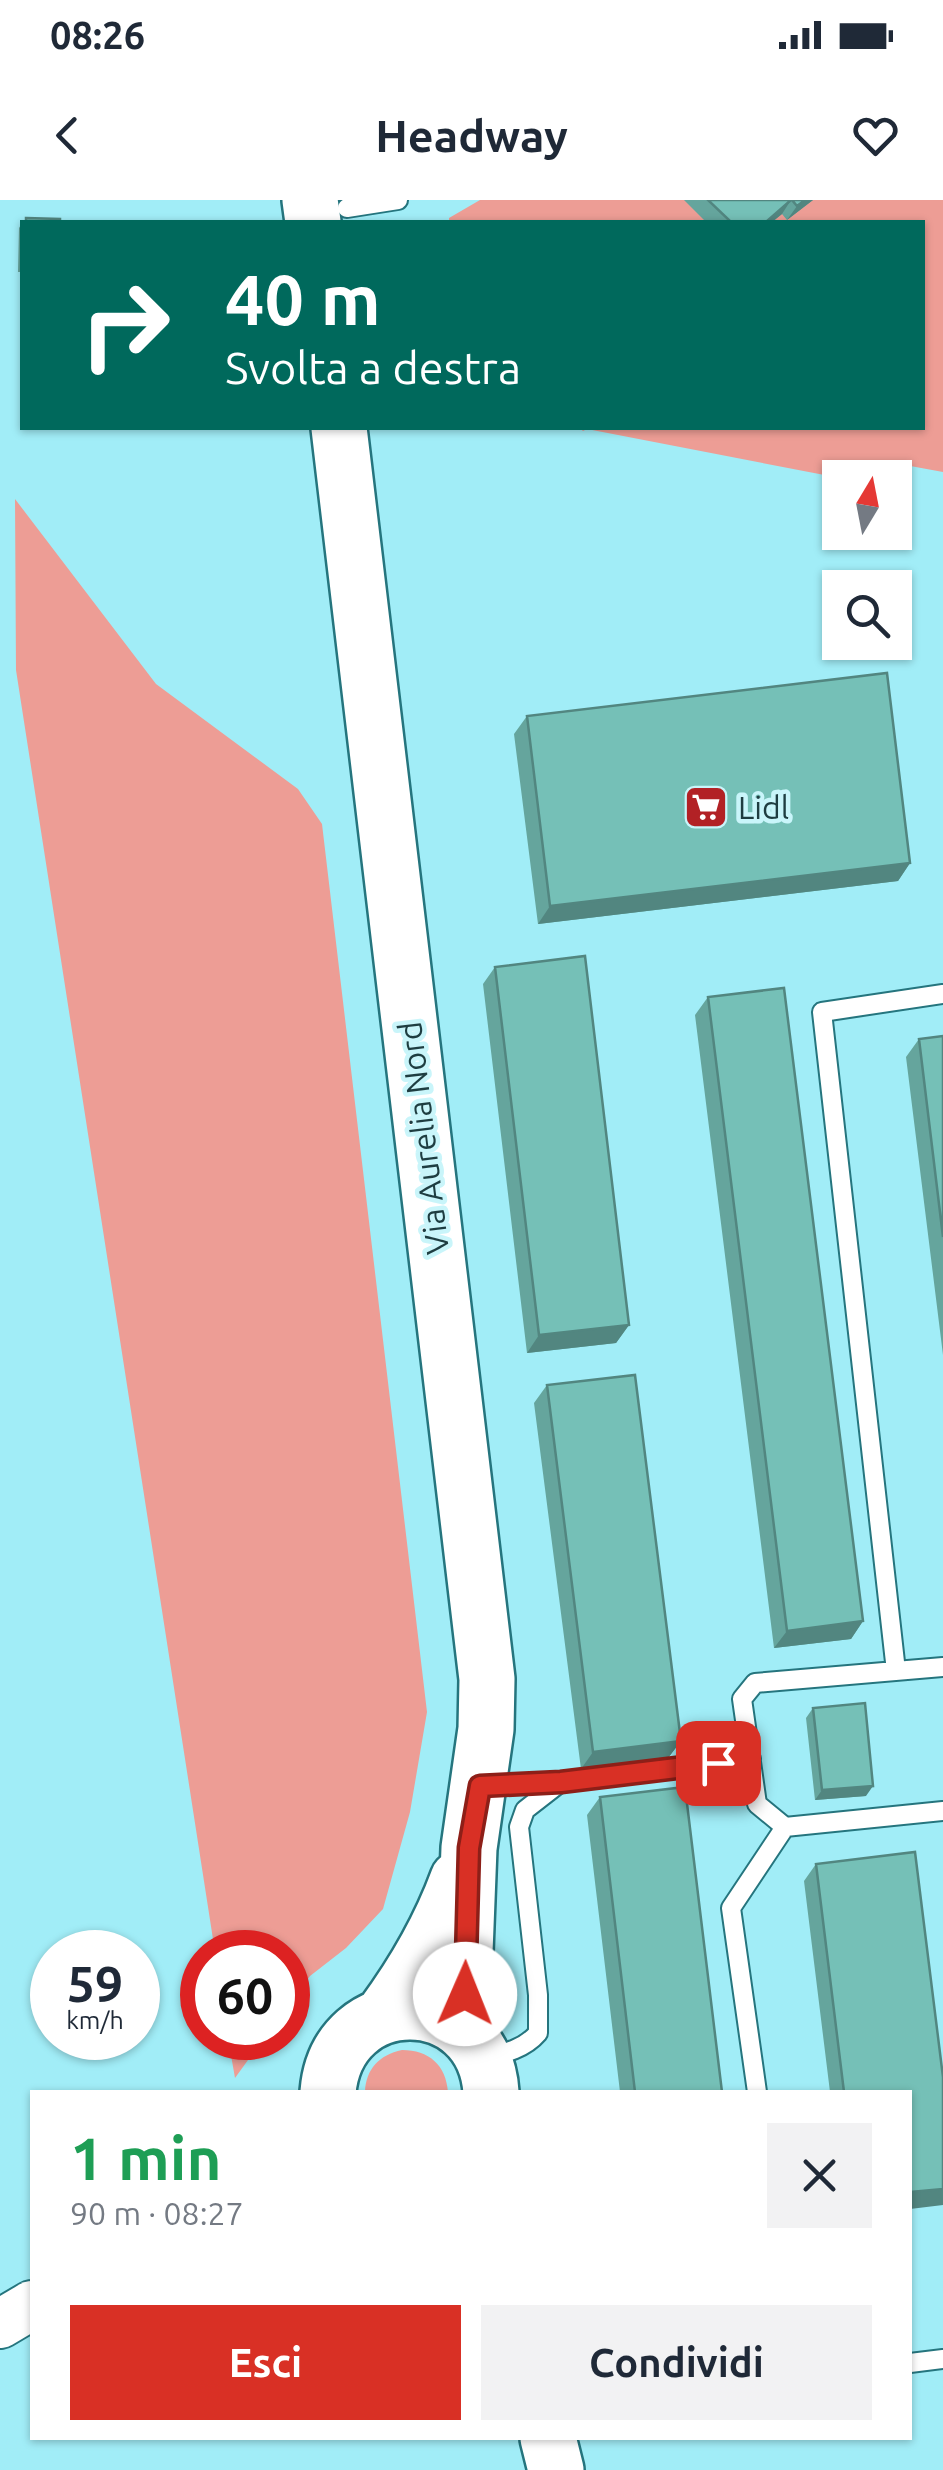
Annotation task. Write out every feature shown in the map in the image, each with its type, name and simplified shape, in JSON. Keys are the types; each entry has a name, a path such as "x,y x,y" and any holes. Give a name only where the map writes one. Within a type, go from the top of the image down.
{"main road":[{"name":"Via Aurelia Nord","path":"338,430 487,1679 480,1786 469,1848 464,1978 479,2059"},
{"name":"Via Aurelia Nord","path":"383,2016 446,1912 469,1848"},
{"path":"327,2090 343,2045 368,2022 383,2016 414,2012 443,2018 479,2059"},
{"path":"0,2324 30,2306"},
{"path":"548,2440 556,2470"},
{"path":"576,2440 583,2470"}],"lane":[{"path":"326,209 398,200"},
{"path":"896,1671 822,1012 943,994"},
{"path":"943,1667 755,1683 742,1699 757,1804 785,1827 943,1811"},
{"path":"480,1786 561,1782 751,1759"},
{"path":"479,2059 531,2041 538,2033 538,1995 520,1827 525,1810 561,1782"},
{"path":"757,2090 730,1908 785,1827"},
{"path":"912,2364 943,2359"}],"shaded area":[{"path":"480,200 943,200 943,472 912,466 912,460 822,460 822,475 592,430 925,430 925,220 449,220"},
{"path":"15,499 156,684 298,789 322,824 427,1712 410,1812 383,1909 346,1948 310,1976 310,1930 212,1930 16,670"},
{"path":"402,2050 428,2056 440,2067 448,2090 365,2090 375,2064"},
{"path":"232,2060 248,2060 235,2078"}],"building":[{"path":"708,200 791,200 768,220 729,220"},
{"name":"Lidl","path":"887,673 910,863 550,906 527,716"},
{"path":"585,956 629,1325 539,1335 495,967"},
{"path":"784,988 863,1621 787,1631 708,997"},
{"path":"943,1036 943,1237 919,1039"},
{"path":"635,1375 681,1741 593,1752 547,1385"},
{"path":"865,1703 873,1786 822,1790 813,1708"},
{"path":"685,1787 722,2090 635,2090 600,1797"},
{"path":"915,1852 943,2077 943,2189 912,2192 912,2090 844,2090 816,1864"}],"place":[{"name":"Lidl","path":"706,807"}],"route":[{"path":"465,1994 469,1848 480,1786 617,1777 718,1763"}]}
